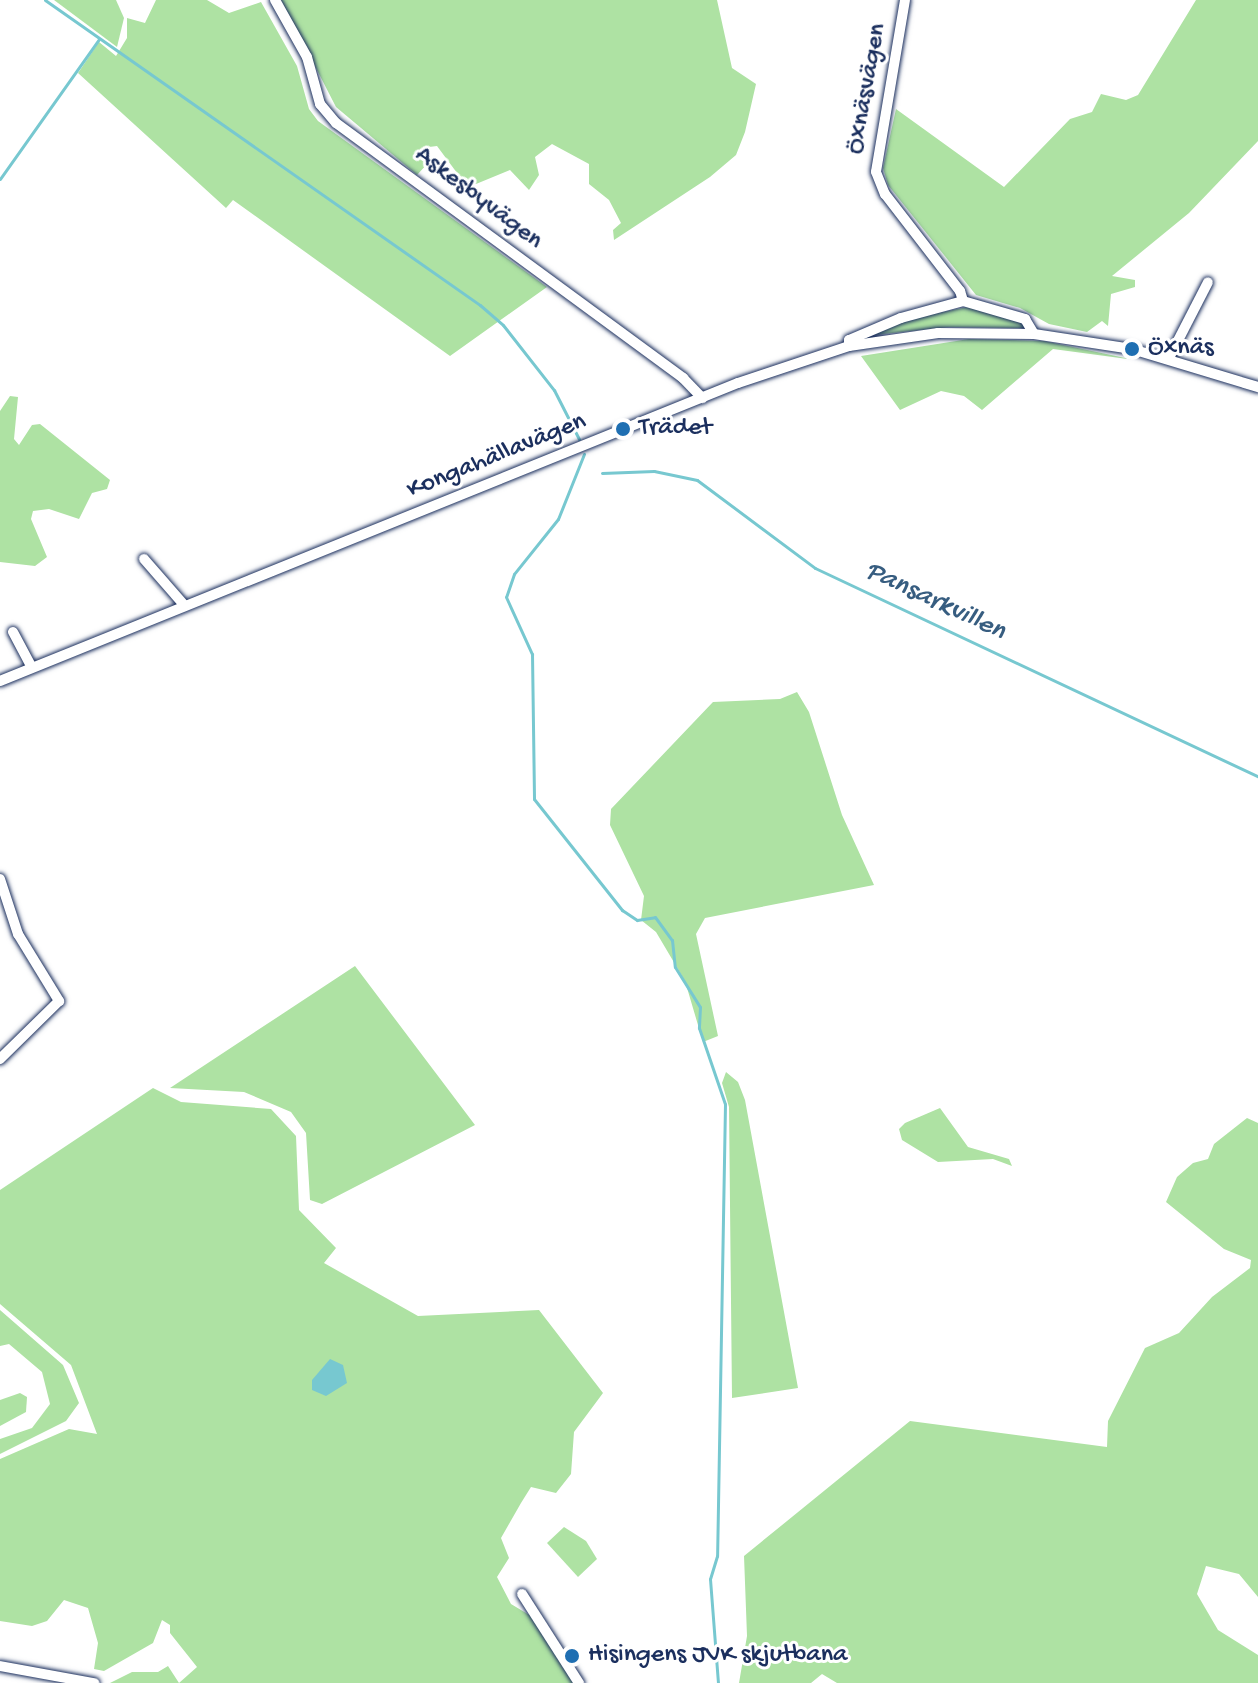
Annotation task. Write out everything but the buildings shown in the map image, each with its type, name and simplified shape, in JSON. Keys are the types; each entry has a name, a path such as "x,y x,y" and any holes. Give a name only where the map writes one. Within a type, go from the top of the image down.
{"street":[{"name":"Askesbyvägen","path":"275,0 307,57 320,104 336,123 683,378 702,398"},
{"name":"Öxnäsvägen","path":"905,0 876,172 885,194 960,291 963,301"},
{"path":"1169,358 1208,282"},
{"path":"849,346 849,340 901,318 963,301 1025,319 1034,334"},
{"name":"Kongahällavägen","path":"0,681 702,398 849,346 938,333 1034,334 1169,358 1258,387"},
{"path":"144,559 185,606"},
{"path":"13,632 32,667"},
{"path":"0,879 18,934 59,1001 0,1059"},
{"path":"522,1594 579,1683"},
{"path":"0,1666 94,1683"}],"green space":[{"path":"54,0 116,0 124,18 117,47"},
{"path":"156,0 207,0 229,13 261,2 297,66 309,109 318,121 547,287 450,356 233,200 226,208 78,73 99,42 116,56 127,38 127,18 145,23"},
{"path":"281,0 717,0 732,68 756,84 745,132 736,155 710,177 614,240 613,230 621,223 609,200 589,184 589,164 552,144 535,157 539,175 529,190 510,170 476,184 463,181 437,146 429,147 428,163 417,175 336,107"},
{"path":"1196,0 1258,0 1258,141 1189,213 1112,276 1135,280 1135,287 1111,294 1108,326 1102,321 1087,332 1049,324 1020,308 976,295 888,185 883,168 896,109 1004,187 1070,119 1092,112 1101,94 1126,100 1138,95"},
{"path":"973,306 1019,319 1025,328 949,327 864,336 902,320"},
{"path":"969,339 1044,341 1135,360 1053,349 982,410 964,396 941,391 900,410 861,356"},
{"path":"10,396 18,397 14,439 19,445 32,425 40,424 110,480 107,489 92,493 79,519 49,509 33,511 31,519 47,557 35,566 0,562 0,411"},
{"path":"797,692 809,712 842,815 874,885 705,918 696,934 718,1036 703,1042 685,981 656,932 641,920 644,896 610,825 611,809 713,702 780,699"},
{"path":"355,966 475,1125 322,1204 310,1200 306,1133 291,1112 244,1092 170,1088"},
{"path":"726,1072 738,1082 745,1100 798,1388 732,1398 729,1107 722,1083"},
{"path":"153,1088 181,1102 271,1109 296,1136 299,1210 336,1248 324,1263 418,1316 539,1310 603,1393 574,1432 571,1474 556,1493 531,1487 501,1538 509,1558 497,1577 511,1604 536,1619 573,1683 179,1683 197,1667 170,1633 170,1625 162,1620 153,1643 104,1671 94,1669 98,1643 88,1608 64,1600 47,1621 32,1626 0,1621 0,1459 69,1429 97,1434 71,1365 0,1304 0,1190"},
{"path":"940,1108 968,1147 1009,1159 1012,1166 993,1159 938,1162 902,1140 899,1129 905,1123"},
{"path":"1247,1118 1258,1123 1258,1597 1239,1574 1206,1566 1197,1594 1218,1630 1258,1655 1258,1683 837,1683 822,1674 811,1683 739,1683 747,1636 744,1556 910,1421 1107,1447 1108,1421 1145,1348 1179,1333 1212,1297 1250,1268 1251,1260 1224,1249 1166,1202 1177,1177 1193,1163 1208,1159 1214,1144"},
{"path":"0,1310 63,1365 79,1403 66,1421 0,1454 0,1439 32,1428 50,1404 42,1372 9,1344 0,1346"},
{"path":"20,1393 27,1397 26,1412 0,1426 0,1400"},
{"path":"564,1527 586,1541 597,1559 578,1577 547,1543"},
{"path":"168,1666 179,1683 110,1683 132,1672 158,1672"}],"water":[{"path":"330,1359 343,1365 347,1383 326,1396 312,1390 312,1380"}],"waterway":[{"path":"45,0 480,305 503,325 554,390 579,439"},
{"path":"0,179 99,39"},
{"path":"584,454 558,519 514,574 506,597 532,654 534,799 622,910 637,920 655,917 672,940 675,967 700,1007 699,1028 725,1104 717,1556 710,1579 718,1683"},
{"name":"Pansarkvillen","path":"602,473 654,471 697,480 815,568 1258,776"}],"place":[{"name":"Öxnäs","path":"1132,349"},
{"name":"Trädet","path":"623,429"},
{"name":"Hisingens JVK skjutbana","path":"572,1656"}]}
